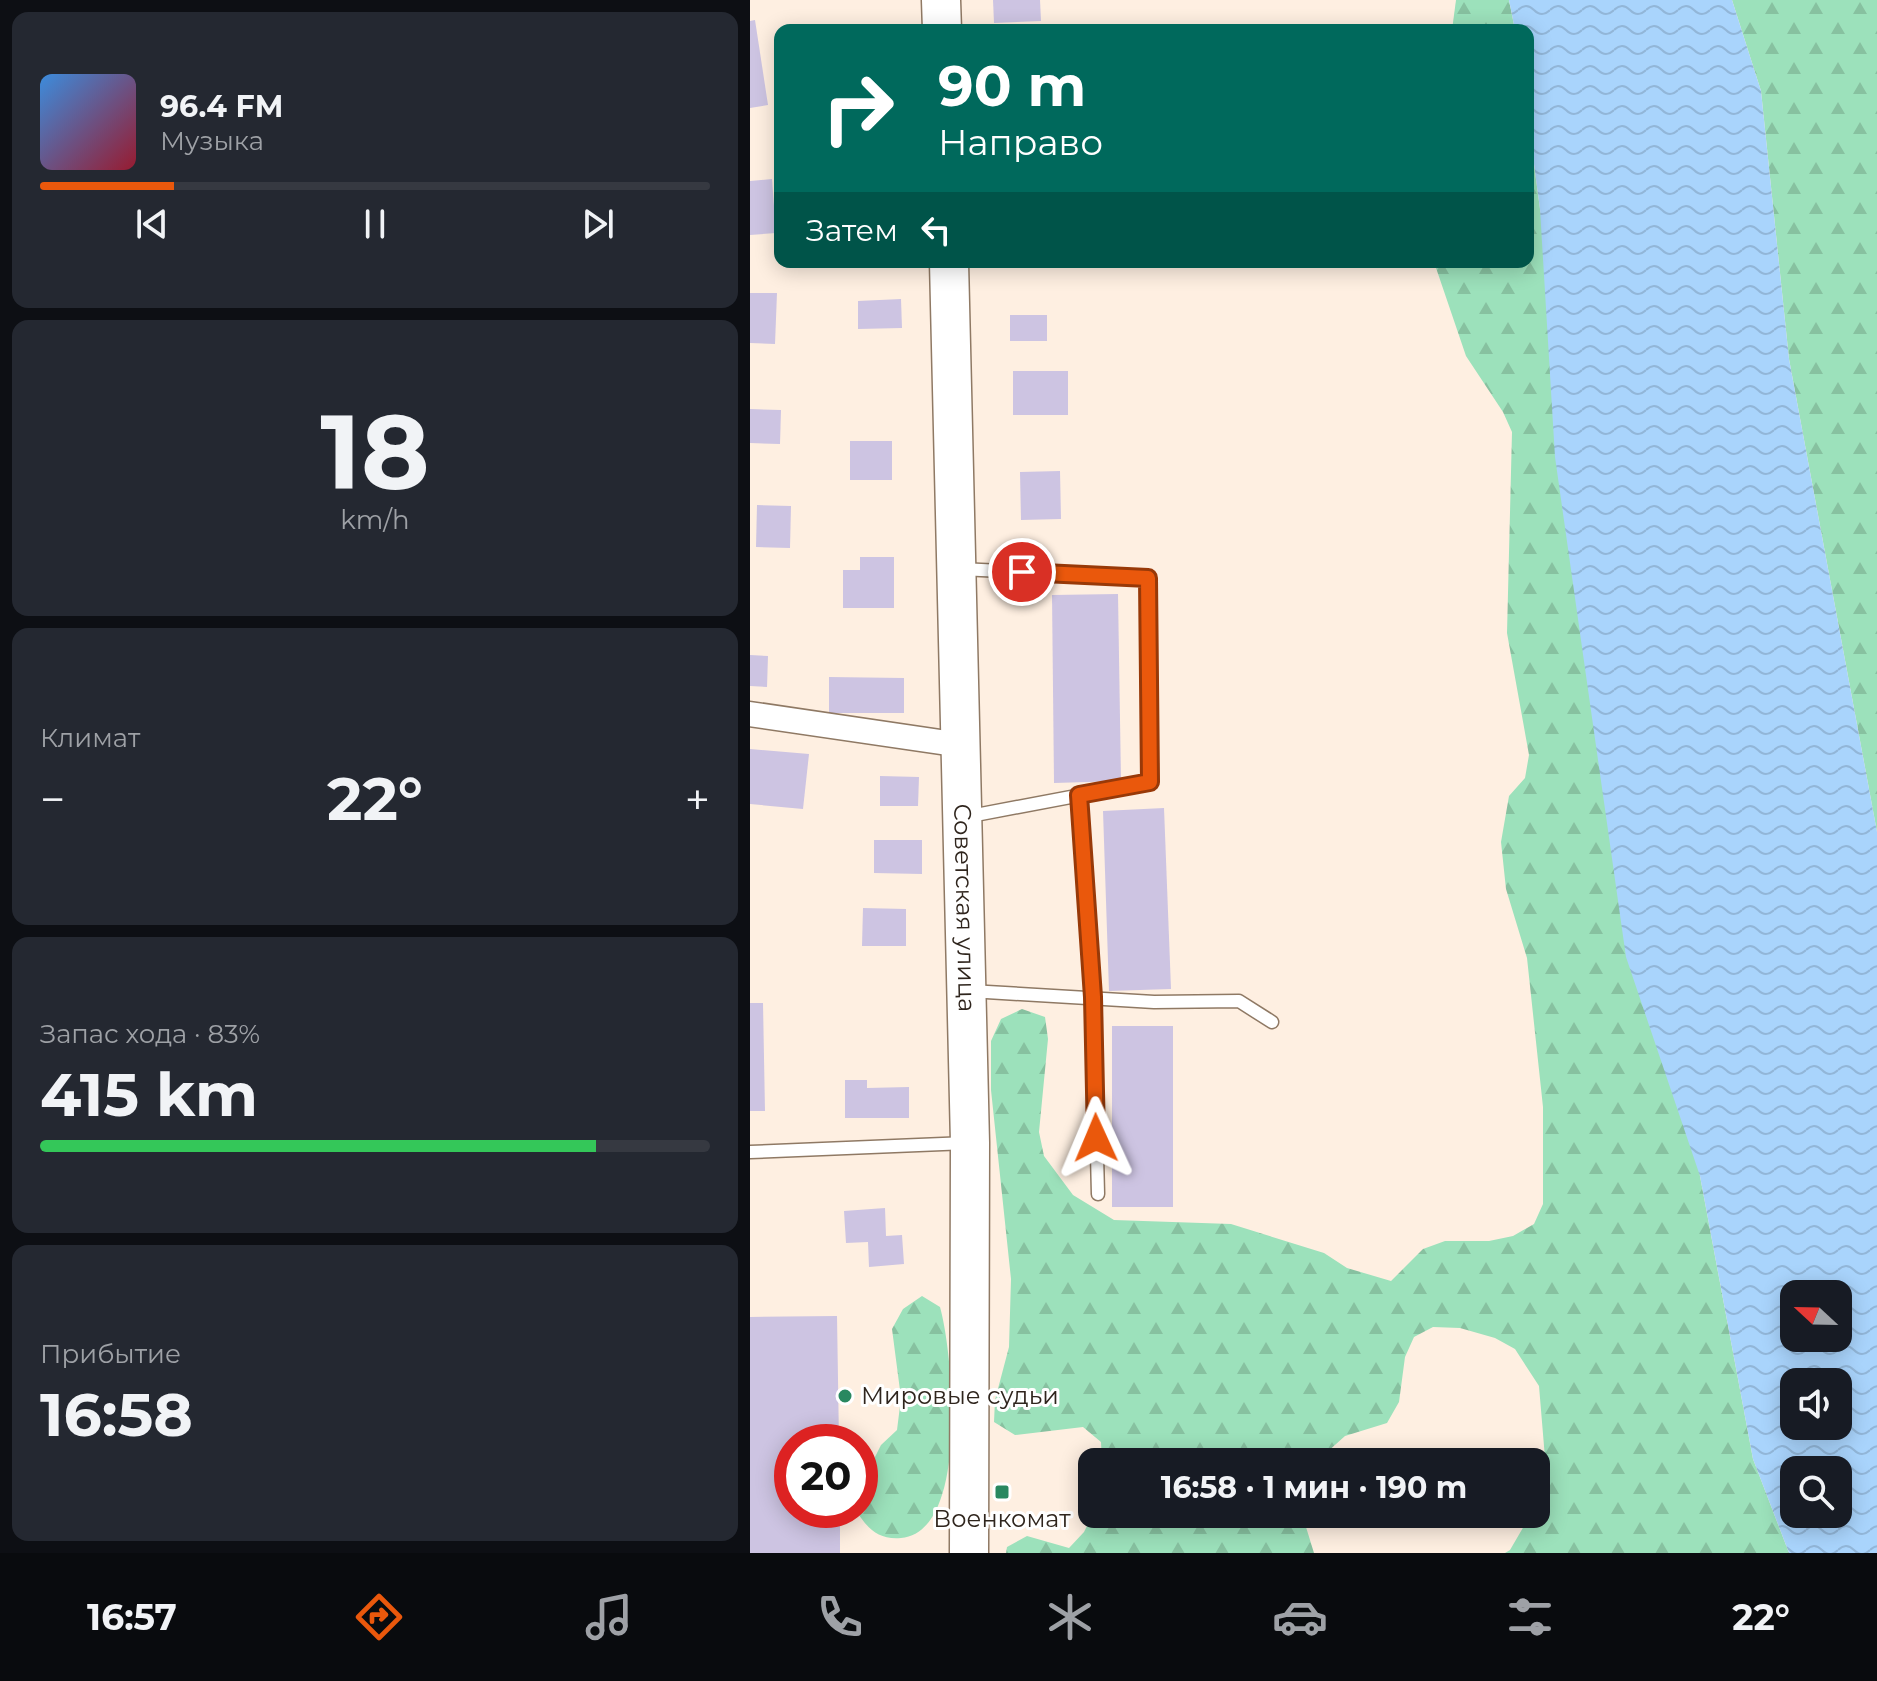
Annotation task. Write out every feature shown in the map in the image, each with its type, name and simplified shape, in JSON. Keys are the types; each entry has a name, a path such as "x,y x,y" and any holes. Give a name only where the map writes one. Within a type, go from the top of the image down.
{"main road":[{"path":"941,0 942,24"},
{"name":"Советская улица","path":"949,268 970,1143 969,1553"}],"street":[{"path":"750,714 961,745"}],"lane":[{"path":"958,569 1148,578 1150,782 962,818"},
{"path":"1079,795 1093,997 1098,1194"},
{"path":"967,991 1154,1002 1239,1001 1272,1022"},
{"path":"750,1152 970,1143"}],"green space":[{"path":"1456,0 1509,0 1514,24 1453,24"},
{"path":"1732,0 1877,0 1877,832 1789,359 1761,91"},
{"path":"1534,164 1700,1176 1753,1459 1789,1553 1505,1553 1523,1528 1550,1528 1550,1448 1544,1448 1539,1386 1515,1349 1495,1338 1460,1328 1433,1327 1414,1337 1405,1357 1399,1402 1387,1423 1345,1436 1332,1448 1101,1448 1101,1442 1083,1427 1015,1435 994,1422 995,1400 1009,1347 1011,1279 991,1090 991,1041 1001,1019 1022,1009 1045,1017 1048,1039 1039,1132 1044,1156 1073,1195 1114,1220 1231,1224 1324,1253 1347,1268 1391,1281 1423,1249 1445,1241 1489,1241 1513,1236 1534,1224 1543,1204 1543,1107 1527,958 1506,889 1501,842 1509,796 1525,778 1529,755 1507,633 1512,432 1503,412 1466,356 1436,268 1534,268"},
{"path":"922,1296 940,1307 949,1362 951,1438 947,1474 938,1506 923,1528 901,1538 893,1538 870,1528 878,1528 878,1451 897,1430 901,1398 892,1329 903,1309"},
{"path":"1086,1528 1306,1528 1314,1553 1006,1553 1007,1547 1027,1536 1069,1548"}],"water":[{"path":"1509,0 1732,0 1761,91 1789,359 1877,832 1877,1553 1789,1553 1753,1459 1700,1176 1626,957 1555,457 1540,209 1534,164 1534,24 1514,24"}],"building":[{"path":"993,0 1040,0 1041,21 994,23"},
{"path":"755,20 768,105 750,108 750,21"},
{"path":"772,179 774,233 750,235 750,181"},
{"path":"750,293 777,293 775,344 750,343"},
{"path":"901,299 902,328 858,329 858,301"},
{"path":"1010,315 1047,315 1047,341 1010,341"},
{"path":"1013,371 1068,371 1068,415 1013,415"},
{"path":"750,409 781,410 780,444 750,443"},
{"path":"850,441 892,441 892,480 850,480"},
{"path":"1060,471 1061,519 1021,520 1020,472"},
{"path":"757,505 791,506 790,548 756,547"},
{"path":"860,557 894,557 894,608 843,608 843,570 860,570"},
{"path":"1118,594 1121,781 1054,783 1052,595"},
{"path":"750,655 768,656 767,687 750,686"},
{"path":"829,677 904,678 904,713 829,713"},
{"path":"750,749 809,754 803,809 750,804"},
{"path":"880,776 919,777 918,806 880,806"},
{"path":"1164,808 1171,989 1109,991 1103,811"},
{"path":"874,840 922,840 922,874 874,873"},
{"path":"863,908 906,909 906,946 862,946"},
{"path":"750,1003 763,1003 765,1111 750,1111"},
{"path":"1112,1026 1173,1026 1173,1207 1112,1207"},
{"path":"845,1080 867,1080 867,1088 909,1087 909,1118 845,1118"},
{"path":"885,1208 886,1236 902,1235 904,1264 869,1267 868,1242 846,1243 844,1211"},
{"path":"837,1316 839,1424 774,1424 774,1528 840,1528 840,1553 750,1553 750,1317"}],"place":[{"name":"Мировые судьи","path":"845,1396"},
{"name":"Военкомат","path":"1002,1492"}],"route":[{"path":"1022,572 1148,578 1150,782 1079,795 1093,997 1096,1138"}]}
